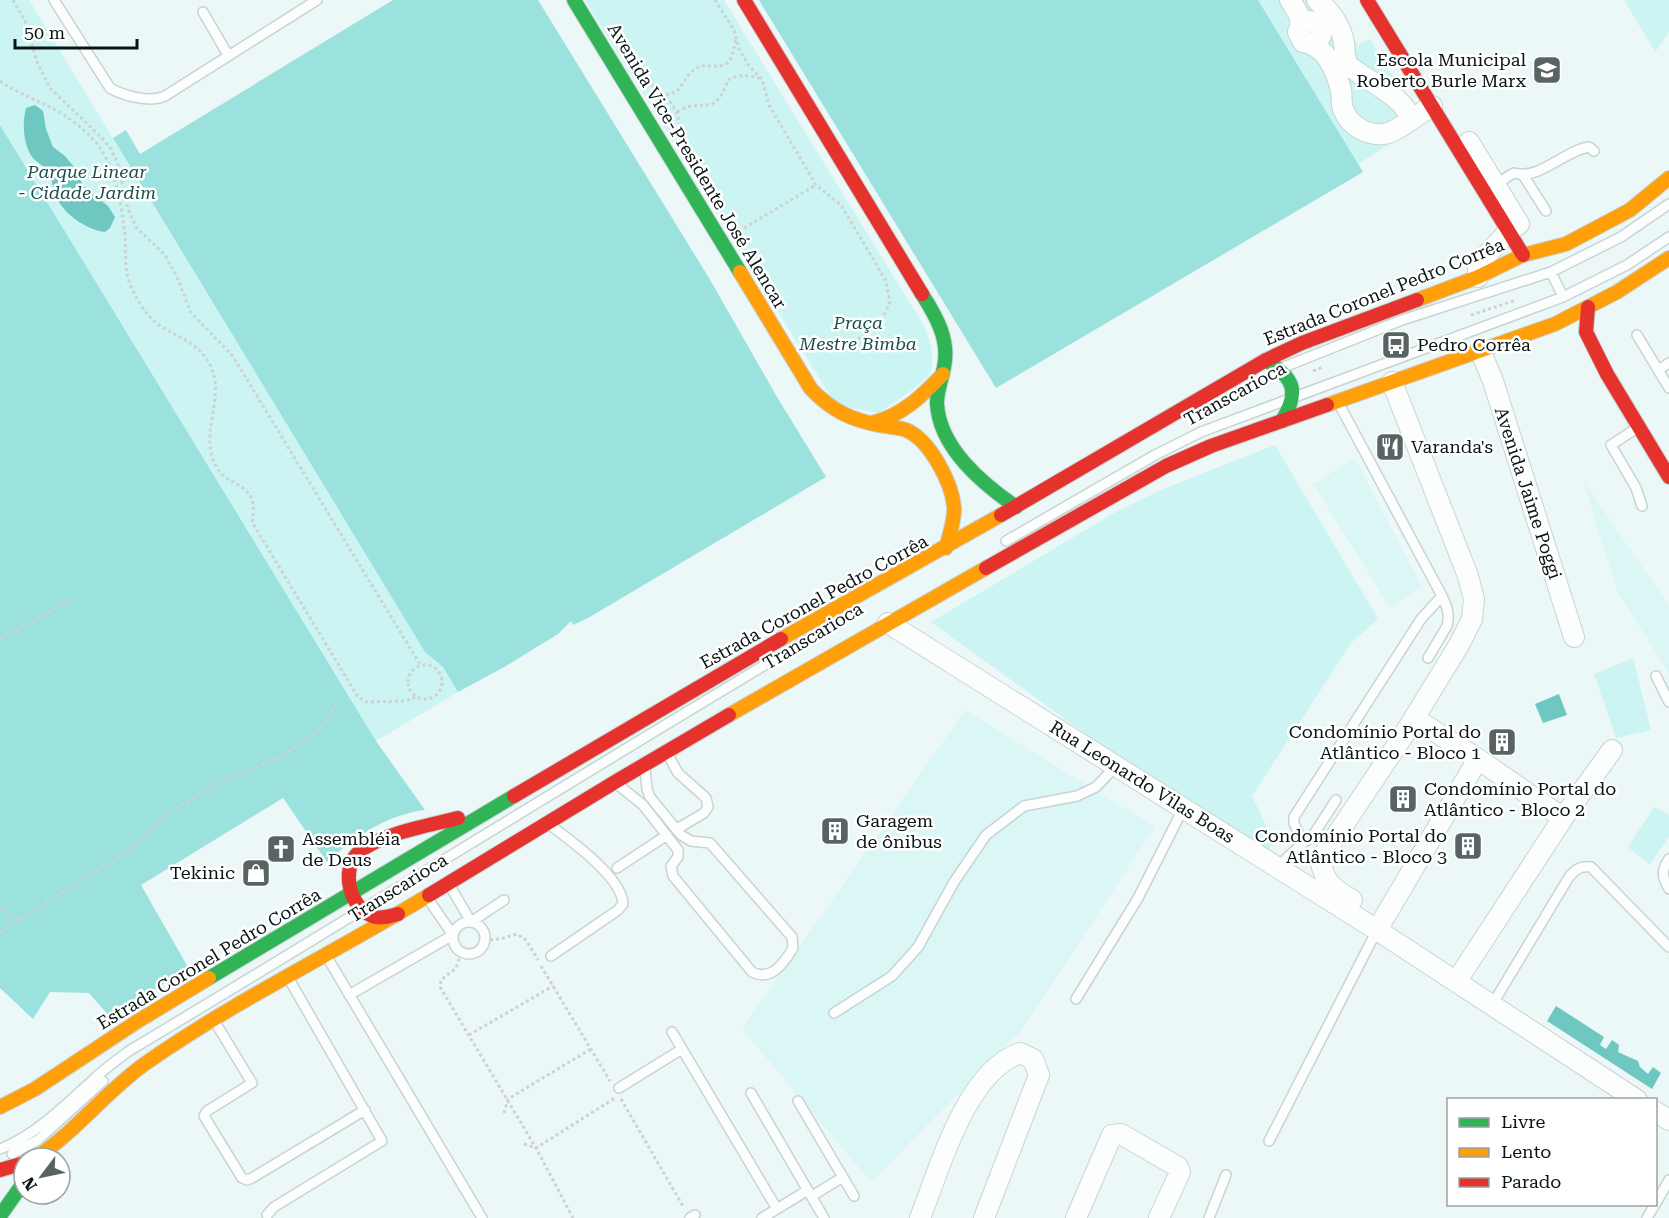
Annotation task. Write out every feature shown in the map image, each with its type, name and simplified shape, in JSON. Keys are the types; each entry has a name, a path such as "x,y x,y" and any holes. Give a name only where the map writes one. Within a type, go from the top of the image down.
{"main road":[{"name":"Avenida Vice-Presidente José Alencar","path":"574,0 811,389 824,404 838,414 855,421 913,433 934,458 950,487 955,509 948,554"},
{"path":"744,0 935,315 944,336 945,361 937,405 951,442 981,482 1019,513"},
{"path":"1367,0 1432,106 1490,187"},
{"name":"Estrada Coronel Pedro Corrêa","path":"0,1107 35,1089 138,1022 488,811 810,622 948,554 1272,368 1302,343 1478,276 1522,255 1566,244 1587,235 1630,210 1669,178"},
{"path":"1508,232 1522,255"},
{"path":"488,811 429,826 366,847 357,854 349,871 352,894 368,913 379,918 395,909 427,897 615,782 888,622 1166,466 1203,450 1480,350 1564,329 1588,307 1647,274 1669,258"},
{"path":"1588,307 1586,332 1607,374 1669,477"},
{"path":"1564,329 1579,338 1607,374"},
{"path":"1272,368 1291,382 1294,396 1291,408 1282,421"},
{"path":"871,423 893,417 943,374"},
{"path":"54,1146 136,1070 190,1033 326,956 395,909"},
{"path":"0,1216 12,1199"}],"street":[{"path":"1290,0 1301,17 1301,24 1315,21 1321,28 1321,36 1313,44 1326,55 1341,92 1342,107 1356,126 1362,130 1385,134 1432,106"},
{"path":"1317,0 1328,9 1335,21 1344,40 1344,54 1348,65 1406,108 1410,120"},
{"path":"1380,0 1490,187 1519,224 1508,232 1478,264 1478,276"},
{"name":"Avenida Jaime Poggi","path":"1480,350 1493,381 1574,637"},
{"path":"1392,382 1474,599 1472,619 1414,718 1320,860 1324,877 1334,888 1380,925 1478,759"},
{"name":"Rua Leonardo Vilas Boas","path":"888,622 1277,867 1380,925 1460,977 1492,1005 1634,1098"},
{"path":"1414,718 1563,818"},
{"path":"1460,977 1563,818 1612,750"},
{"path":"920,1218 963,1109 978,1087 997,1068 1011,1056 1020,1053 1033,1059 1039,1075 984,1218"},
{"path":"1076,1218 1112,1136 1121,1134 1176,1164 1179,1172 1159,1218"}],"lane":[{"path":"54,0 104,82 116,92 151,99 160,99 318,0"},
{"path":"203,12 228,55"},
{"path":"1490,187 1514,173 1523,176 1534,173 1577,149 1588,147 1594,150"},
{"path":"1523,176 1546,211"},
{"name":"Transcarioca","path":"1272,368 1402,320 1551,272 1621,237 1669,204"},
{"name":"Transcarioca","path":"994,548 1188,438 1216,425 1563,297 1627,265 1669,237"},
{"path":"1551,272 1563,297"},
{"path":"1637,335 1669,388"},
{"path":"1658,370 1669,363"},
{"path":"1337,402 1447,608 1448,626 1428,658"},
{"path":"1639,427 1611,445 1636,488 1642,506"},
{"path":"1303,843 1294,823 1294,817 1421,619 1442,596"},
{"name":"Transcarioca","path":"0,1158 38,1140 137,1053 368,913 634,742 843,619"},
{"path":"1656,676 1669,702"},
{"path":"666,753 678,773 706,798 708,807 704,813 679,832"},
{"path":"615,782 643,805 670,838 680,853 671,866 673,876 752,972 758,975 768,975 778,969 793,948 792,937 718,850 710,843 691,841 679,832 650,797 646,789 645,765"},
{"path":"834,1013 892,976 918,947 954,882 986,835 1024,806 1077,796 1096,787 1116,766"},
{"path":"1277,867 1312,837 1336,800"},
{"path":"1076,999 1138,898 1184,809"},
{"path":"548,824 591,856 623,896 623,904 618,910 551,956"},
{"path":"618,868 670,838"},
{"path":"1669,859 1663,868 1664,880 1669,889"},
{"path":"1492,1005 1569,877 1577,868 1591,867 1669,947"},
{"path":"427,897 453,935 453,942 461,953 468,955 481,950 484,940 482,930 471,922 448,884"},
{"path":"349,995 453,935 459,925 471,922 504,900"},
{"name":"Transcarioca","path":"0,1149 10,1145 47,1120 94,1078 129,1051 368,913"},
{"path":"1269,1141 1380,925"},
{"path":"326,956 482,1218"},
{"path":"267,1215 274,1207 382,1141 288,977"},
{"path":"213,1020 252,1083 204,1113 242,1178 247,1180 252,1178 365,1110"},
{"path":"672,1032 777,1209"},
{"path":"616,1087 682,1049"},
{"path":"751,1093 824,1218"},
{"path":"798,1101 854,1196"},
{"path":"1209,1218 1226,1175"},
{"path":"762,1218 843,1177"},
{"path":"1657,1201 1669,1180"}],"path":[{"path":"13,0 26,21 37,62 50,88 111,149 118,164 128,209 136,227 165,255 177,277 191,313 232,355 421,666"},
{"path":"715,0 734,30 739,49 749,66 762,79 769,105 816,185 841,205 886,281 890,302 882,320 855,341 832,348 813,345 804,339"},
{"path":"666,95 676,92 683,86 692,71 701,66 721,67 728,63 736,36"},
{"path":"677,112 687,106 715,104 723,95 728,80 736,76 747,75 762,79"},
{"path":"0,81 9,88 51,107 82,129 98,146 108,164 116,187 125,228 124,264 133,291 144,309 158,324 196,347 209,363 216,382 208,440 212,459 223,476 231,483 245,487 251,495 255,507 252,522 358,697 366,702 405,701 416,697 429,699 435,697 442,685 439,672 428,665 415,668 408,680 408,686 416,697"},
{"path":"646,81 666,95 677,112 684,144"},
{"path":"735,234 816,185"},
{"path":"1471,315 1521,298"},
{"path":"0,639 74,598"},
{"path":"0,932 128,850 165,815 224,780 281,758 322,727 336,704"},
{"path":"0,910 19,921"},
{"path":"484,940 500,939 517,934 526,940 616,1087"},
{"path":"461,953 456,968 441,980 440,987 536,1148 573,1218"},
{"path":"469,1035 553,986"},
{"path":"504,1113 508,1100 591,1048"},
{"path":"536,1148 619,1096 684,1208"},
{"path":"524,1144 536,1148"}],"shaded area":[{"path":"393,0 538,0 709,278 826,477 588,618 573,625 571,621 558,634 458,692 443,667 425,652 113,138 126,130 140,154"},
{"path":"759,0 1258,0 1363,172 996,388"},
{"path":"35,105 43,111 46,129 53,147 65,156 78,172 83,186 108,206 115,217 110,228 105,232 85,226 63,208 46,169 30,153 25,141 24,120 26,108"},
{"path":"0,125 376,741 425,810 397,817 372,828 327,862 283,798 141,885 189,969 109,1016 89,993 50,992 33,1019 0,988"},
{"path":"1355,458 1422,587 1390,607 1313,484"},
{"path":"1583,480 1669,606 1669,673 1618,593"},
{"path":"1559,694 1567,715 1543,723 1535,704"},
{"path":"965,710 1155,827 1021,1031 871,1182 742,1029"},
{"path":"1556,1006 1604,1037 1600,1045 1606,1049 1612,1040 1619,1045 1618,1052 1638,1061 1640,1067 1648,1074 1653,1067 1661,1073 1652,1089 1547,1021"}],"green space":[{"name":"Parque Linear - Cidade Jardim","path":"0,0 29,0 425,652 443,667 458,692 376,741 0,125"},
{"name":"Praça Mestre Bimba","path":"585,0 724,0 924,326 930,344 932,365 931,371 924,380 879,413 836,405"},
{"path":"1258,0 1330,0 1358,45 1370,39 1423,123 1358,164"},
{"path":"1624,0 1669,0 1669,32 1655,52"},
{"path":"1275,445 1378,619 1351,643 1252,796 1273,840 1268,851 1098,743 931,622 1119,510 1168,487"},
{"path":"1633,658 1651,730 1616,738 1594,674"},
{"path":"1654,807 1669,815 1669,836 1650,865 1628,847"}],"traffic: fast":[{"path":"574,0 740,272"},
{"path":"922,294 937,320 945,347 944,367 937,403 946,435 954,450 977,476 1016,507"},
{"path":"1266,360 1283,373 1291,386 1291,401 1282,421"},
{"path":"209,978 514,796"},
{"path":"0,1216 12,1199"}],"traffic: slow":[{"path":"1417,300 1478,277 1523,255 1566,244 1630,210 1669,178"},
{"path":"1327,405 1555,324 1617,292 1669,258"},
{"path":"740,272 811,389 834,408 850,417 906,430 915,435 931,452 949,486 954,507 953,523 946,548"},
{"path":"871,423 902,410 943,374"},
{"path":"781,639 1001,515"},
{"path":"729,715 986,568"},
{"path":"52,1146 131,1074 180,1040 429,895"},
{"path":"0,1107 35,1089 138,1021 209,978"}],"traffic: jam":[{"path":"744,0 922,294"},
{"path":"1367,0 1523,255"},
{"path":"1001,515 1266,360 1302,343 1417,300"},
{"path":"1588,307 1586,332 1607,374 1669,477"},
{"path":"986,568 1166,466 1211,446 1327,405"},
{"path":"514,796 781,639"},
{"path":"429,895 729,715"},
{"path":"398,914 375,917 359,907 350,889 349,879 353,861 358,853 378,840 458,818"},
{"path":"0,1170 12,1166"}],"place":[{"name":"Escola Municipal Roberto Burle Marx","path":"1547,70"},
{"name":"Pedro Corrêa","path":"1396,345"},
{"name":"Varanda's","path":"1390,447"},
{"name":"Condomínio Portal do Atlântico - Bloco 1","path":"1502,742"},
{"name":"Condomínio Portal do Atlântico - Bloco 2","path":"1403,799"},
{"name":"Garagem de ônibus","path":"835,831"},
{"name":"Condomínio Portal do Atlântico - Bloco 3","path":"1468,846"},
{"name":"Assembléia de Deus","path":"281,849"},
{"name":"Tekinic","path":"256,873"}]}
